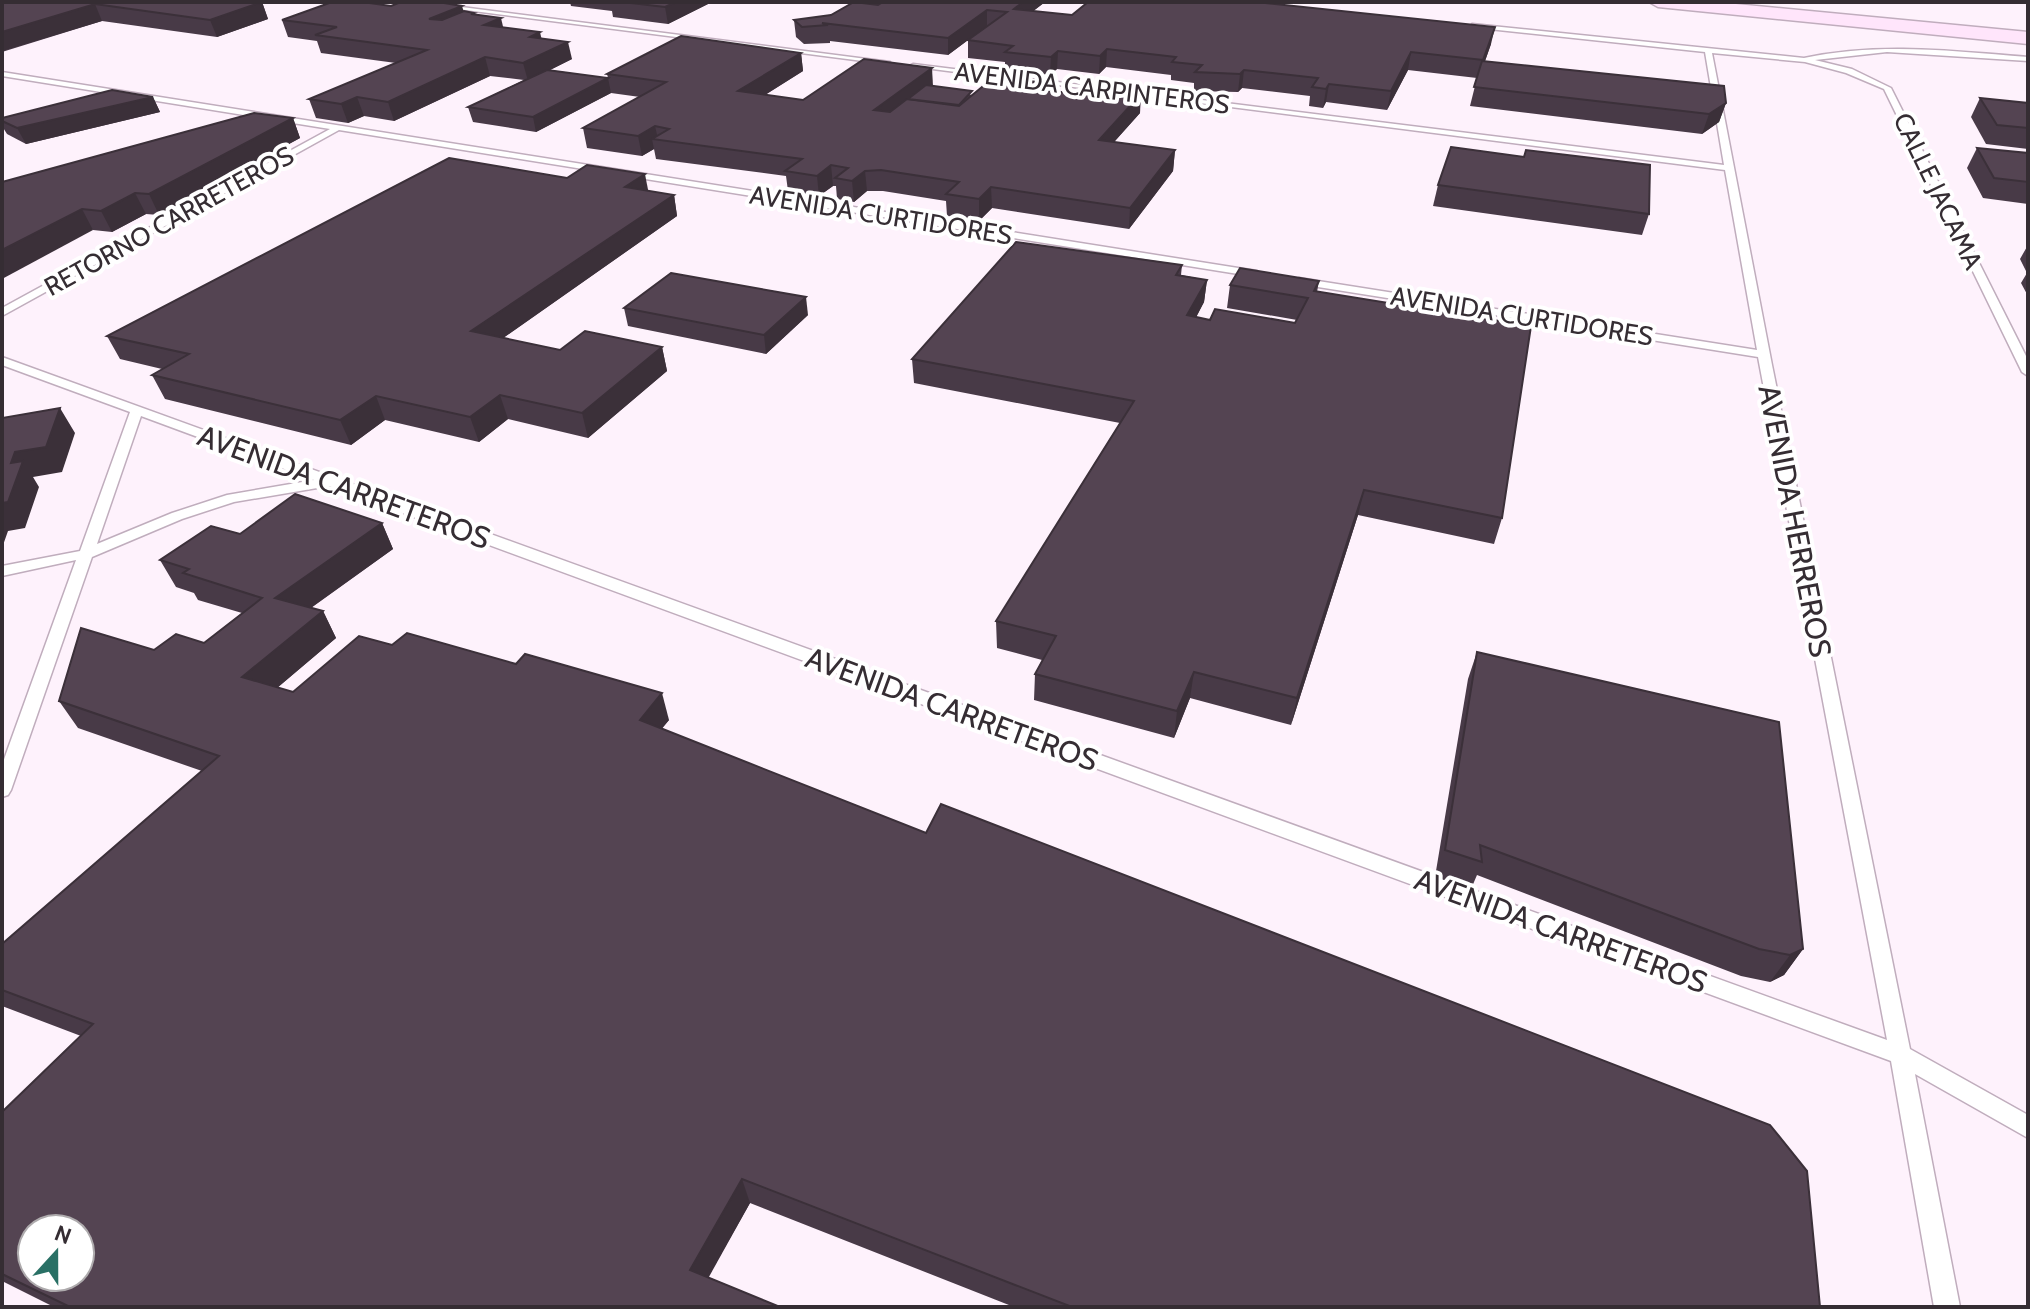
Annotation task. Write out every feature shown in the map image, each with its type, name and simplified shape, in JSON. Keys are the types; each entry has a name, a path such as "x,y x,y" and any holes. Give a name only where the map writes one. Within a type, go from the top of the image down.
{"main road":[{"path":"1658,2 2028,38"},
{"path":"1747,2 2028,28"}],"lane":[{"name":"AVENIDA CARPINTEROS","path":"407,2 1729,168"},
{"path":"1460,25 1804,60 1835,52 1882,49 2028,59"},
{"name":"AVENIDA HERREROS","path":"1708,50 1761,354 1903,1056 1947,1307"},
{"name":"CALLE JACAMA","path":"1804,60 1849,71 1887,88 2028,372"},
{"name":"AVENIDA CURTIDORES","path":"2,74 1276,277"},
{"path":"241,127 271,119"},
{"name":"RETORNO CARRETEROS","path":"2,313 336,129"},
{"name":"AVENIDA CURTIDORES","path":"1291,280 1761,354"},
{"name":"AVENIDA CARRETEROS","path":"2,361 1903,1056 2028,1127"},
{"path":"2,790 137,411"},
{"path":"2,571 86,554 177,516 232,498 330,482"}],"building":[{"path":"2,2 262,2 210,20 95,4 2,32"},
{"path":"332,2 391,6 401,2 438,2 462,6 429,19 442,20 464,11 501,18 484,25 540,32 530,37 568,42 523,63 485,57 388,102 357,97 341,104 309,99 427,50 315,35 337,27 282,20"},
{"path":"622,2 676,2 665,7"},
{"path":"854,2 878,5 883,2 1023,2 1014,9 1072,15 1088,2 1256,2 1495,27 1483,60 1411,52 1391,91 1329,84 1326,89 1312,87 1318,78 1244,70 1240,74 1195,72 1202,65 1172,62 1176,57 1107,49 1100,56 1058,51 1051,57 1005,52 1013,46 968,40 1007,12 987,10 948,38 822,23 828,25 802,27 794,20 831,15"},
{"path":"681,36 801,53 738,91 803,100 864,59 932,68 874,110 890,112 907,99 959,106 988,82 1007,85 1014,79 1052,84 1045,90 1086,95 1093,88 1141,94 1099,140 1175,150 1130,208 991,187 979,199 946,194 959,182 881,170 865,171 852,181 835,178 848,168 831,165 817,176 785,171 802,159 652,139 669,129 655,126 638,136 583,128 666,82 607,74"},
{"path":"1482,61 1724,86 1726,103 1709,114 1474,87"},
{"path":"547,70 608,78 533,117 468,107"},
{"path":"926,85 972,91 959,105 908,99"},
{"path":"112,90 153,97 17,128 2,121 2,118"},
{"path":"1980,98 2028,103 2028,128 1997,125"},
{"path":"254,113 293,118 149,194 135,193 101,211 82,209 2,250 2,182"},
{"path":"1451,147 1524,157 1526,150 1650,165 1649,214 1438,185"},
{"path":"1977,148 2028,153 2028,182 1994,178"},
{"path":"449,158 567,178 587,165 645,174 625,187 674,195 471,331 560,350 585,331 662,347 582,413 500,395 470,417 376,396 340,420 152,375 189,354 107,336"},
{"path":"1016,242 1182,265 1176,275 1207,280 1187,315 1210,320 1215,309 1295,323 1308,298 1230,285 1240,268 1319,281 1314,291 1531,326 1502,518 1364,490 1297,698 1194,672 1177,711 1035,674 1056,636 996,621 1134,401 912,359"},
{"path":"671,273 806,297 764,335 624,308"},
{"path":"60,408 46,447 15,452 11,463 23,461 8,502 2,503 2,418"},
{"path":"295,494 382,523 275,598 323,611 242,677 293,692 359,636 392,645 407,633 516,664 525,654 662,693 640,720 926,833 941,804 1770,1125 1807,1171 1820,1307 1072,1307 742,1179 690,1270 780,1307 70,1307 41,1293 96,1293 96,1213 16,1213 16,1281 2,1274 2,1112 93,1024 2,990 2,944 219,756 59,701 81,628 154,650 176,634 204,643 262,598 183,573 189,569 160,560 211,526 240,534"},
{"path":"1477,652 1779,722 1803,949 1790,955 1759,949 1480,845 1482,862 1445,850"}]}
